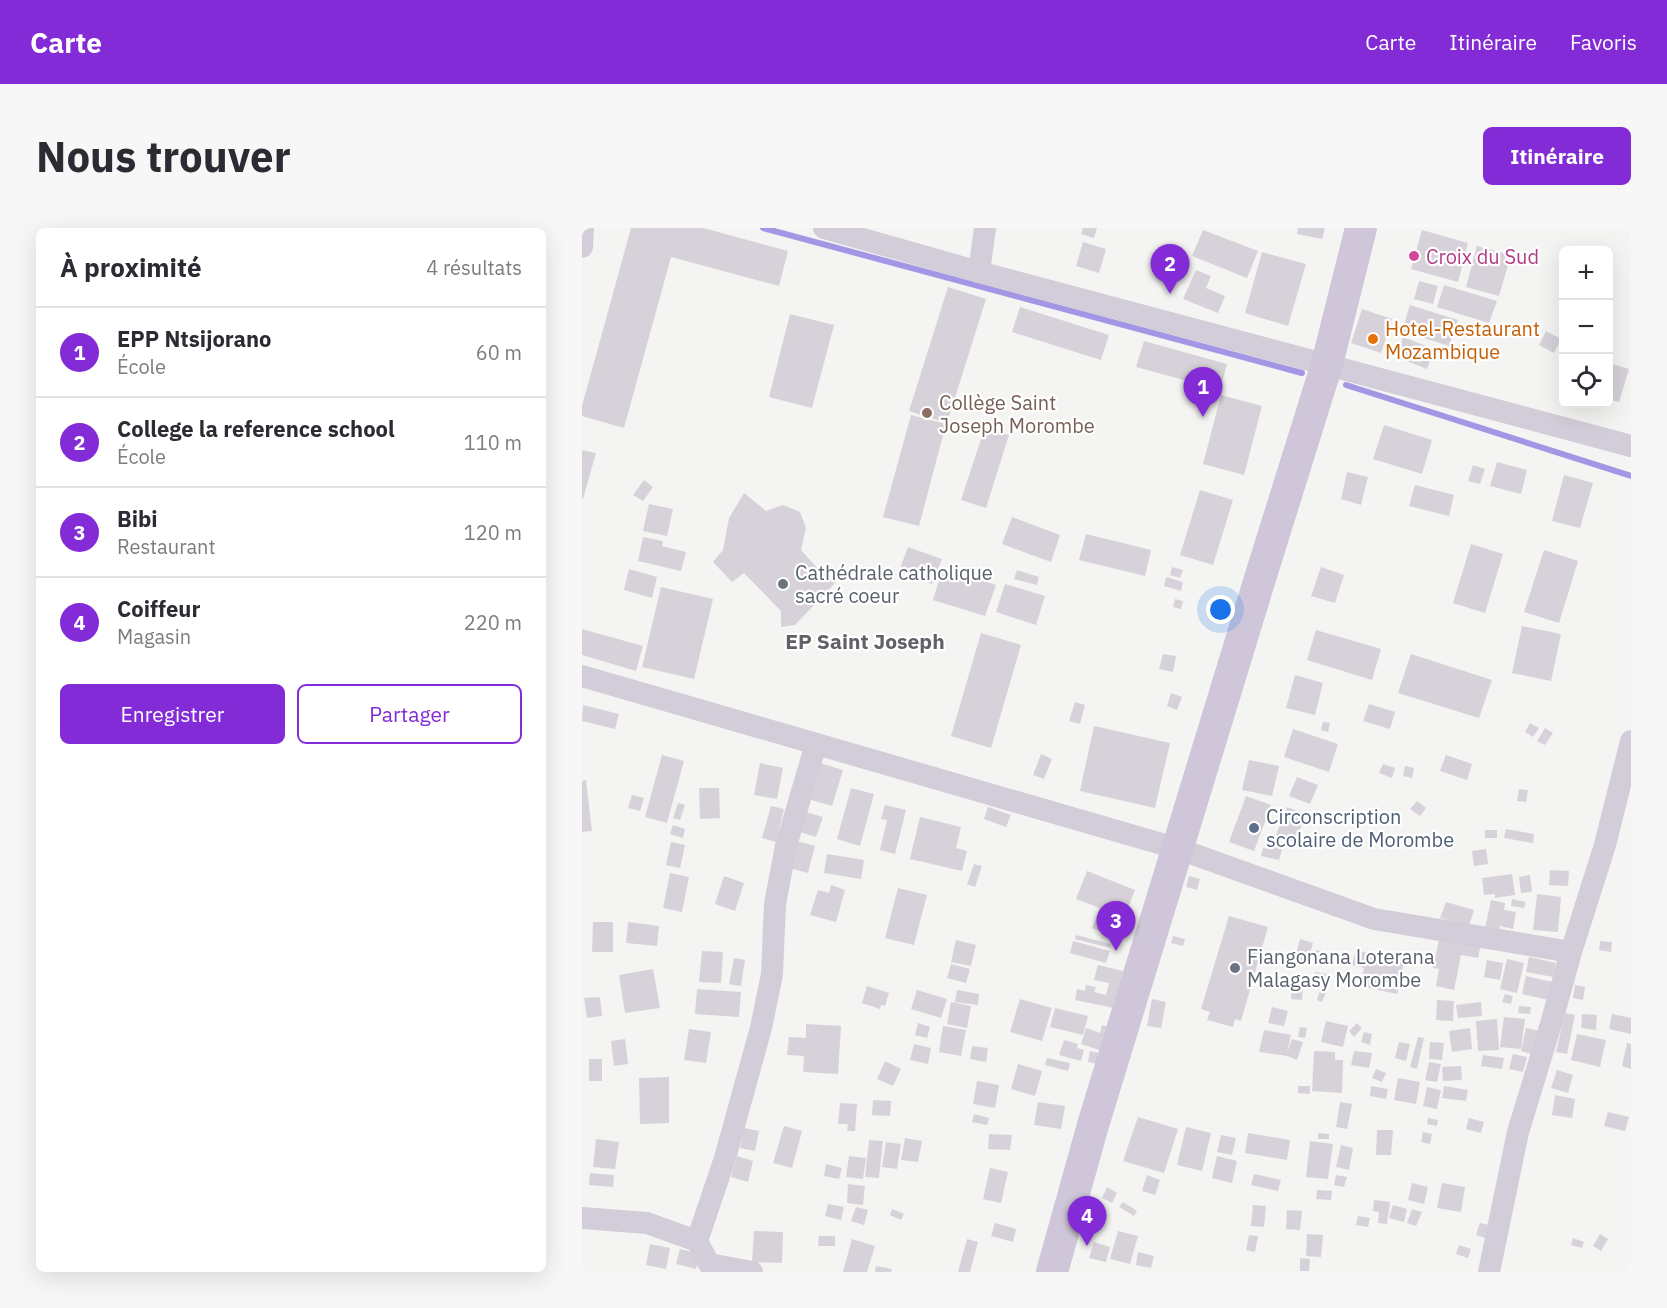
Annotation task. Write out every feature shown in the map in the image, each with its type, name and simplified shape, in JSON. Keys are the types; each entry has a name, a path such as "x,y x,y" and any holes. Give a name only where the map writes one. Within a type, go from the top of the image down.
{"street":[{"path":"582,247 583,228"},
{"path":"824,228 979,272 1631,446"},
{"path":"979,272 985,228"},
{"path":"1052,1272 1093,1125 1327,364 1361,228"},
{"path":"582,676 1179,849 1374,919 1571,952"},
{"path":"1489,1272 1518,1132 1605,845 1631,741"},
{"path":"697,1241 725,1158 761,1028 772,974 775,904 786,846 816,744"},
{"path":"582,1218 647,1224 697,1241 709,1264 752,1272"}],"building":[{"path":"631,228 703,228 788,251 779,286 671,257 624,428 582,416 582,406"},
{"path":"1083,228 1097,228 1094,238 1081,234"},
{"path":"1298,228 1325,228 1322,239 1297,234"},
{"path":"1203,230 1258,251 1247,278 1192,256"},
{"path":"1422,230 1468,243 1458,282 1411,269"},
{"path":"1083,242 1106,249 1099,273 1076,266"},
{"path":"1477,246 1511,255 1499,296 1466,287"},
{"path":"1262,252 1306,264 1288,326 1245,313"},
{"path":"1196,270 1211,276 1206,288 1225,296 1218,313 1183,299"},
{"path":"1419,281 1438,286 1433,304 1414,299"},
{"path":"1444,285 1497,301 1489,323 1437,307"},
{"path":"948,287 986,299 947,423 909,411"},
{"path":"1410,305 1458,320 1449,346 1402,331"},
{"path":"1020,307 1109,335 1101,360 1012,332"},
{"path":"1362,309 1392,319 1381,353 1351,343"},
{"path":"790,314 834,325 812,408 769,397"},
{"path":"1546,331 1559,338 1554,353 1539,345"},
{"path":"1403,337 1434,349 1427,369 1396,357"},
{"path":"1144,341 1227,364 1220,390 1136,367"},
{"path":"1613,364 1629,369 1619,402 1613,400"},
{"path":"1221,395 1262,406 1244,475 1203,464"},
{"path":"911,415 946,424 919,526 883,517"},
{"path":"1384,425 1432,440 1422,474 1373,459"},
{"path":"985,427 1009,435 986,508 961,500"},
{"path":"582,450 596,453 583,499 582,499"},
{"path":"1497,462 1527,470 1521,494 1490,486"},
{"path":"1473,465 1485,469 1480,484 1468,481"},
{"path":"1347,472 1368,477 1361,505 1341,499"},
{"path":"1564,475 1593,483 1580,528 1552,521"},
{"path":"644,480 653,487 643,501 633,495"},
{"path":"1415,485 1454,495 1449,516 1409,506"},
{"path":"1200,490 1233,500 1213,565 1180,555"},
{"path":"744,493 766,511 783,505 800,512 806,528 801,550 820,571 836,575 837,581 795,625 781,627 781,611 744,573 732,582 713,562 723,550 729,518"},
{"path":"649,504 673,509 667,536 643,531"},
{"path":"1012,517 1060,535 1051,562 1002,544"},
{"path":"1086,534 1151,550 1145,576 1079,560"},
{"path":"643,537 663,541 662,546 686,552 681,571 638,561"},
{"path":"1471,544 1503,554 1485,613 1453,603"},
{"path":"908,547 942,559 932,584 899,571"},
{"path":"1544,550 1578,561 1559,623 1524,612"},
{"path":"1172,567 1183,570 1180,578 1170,575"},
{"path":"1321,567 1344,575 1335,603 1311,596"},
{"path":"943,568 996,585 985,616 933,600"},
{"path":"629,569 657,577 652,598 624,590"},
{"path":"1017,570 1039,577 1037,585 1014,579"},
{"path":"1166,577 1183,582 1181,591 1164,586"},
{"path":"1005,584 1045,596 1036,625 996,612"},
{"path":"661,587 713,599 694,679 642,667"},
{"path":"1175,599 1183,601 1181,609 1173,607"},
{"path":"1522,626 1561,634 1551,681 1512,673"},
{"path":"582,629 643,646 636,671 582,655"},
{"path":"1316,630 1381,649 1372,680 1307,660"},
{"path":"981,633 1021,645 991,748 951,736"},
{"path":"1163,654 1176,656 1173,672 1159,669"},
{"path":"1411,654 1492,680 1479,718 1398,693"},
{"path":"1295,675 1323,683 1315,715 1286,708"},
{"path":"1171,693 1182,697 1177,710 1167,706"},
{"path":"1075,702 1085,705 1080,724 1069,721"},
{"path":"1369,704 1395,712 1390,729 1363,721"},
{"path":"583,705 619,714 615,729 582,721"},
{"path":"1323,722 1330,723 1328,732 1321,730"},
{"path":"1530,723 1539,728 1533,737 1525,732"},
{"path":"1094,726 1170,743 1155,808 1080,791"},
{"path":"1545,728 1553,733 1545,745 1537,741"},
{"path":"1293,729 1338,744 1329,772 1284,757"},
{"path":"1041,754 1052,759 1044,779 1033,775"},
{"path":"662,755 684,761 667,823 645,817"},
{"path":"1446,755 1472,764 1467,780 1440,771"},
{"path":"1249,760 1279,766 1272,796 1242,790"},
{"path":"760,763 783,768 777,799 754,795"},
{"path":"820,763 843,770 832,806 808,799"},
{"path":"1383,764 1395,768 1392,778 1379,773"},
{"path":"1405,766 1414,768 1412,778 1403,776"},
{"path":"1297,777 1318,785 1310,804 1289,796"},
{"path":"586,780 592,831 582,832 582,781"},
{"path":"699,788 719,788 720,818 700,819"},
{"path":"851,788 874,794 860,846 837,839"},
{"path":"1519,789 1528,790 1526,802 1517,801"},
{"path":"632,795 644,798 640,811 628,808"},
{"path":"1246,796 1271,805 1254,851 1229,842"},
{"path":"1417,801 1426,808 1420,816 1410,809"},
{"path":"678,803 685,805 680,820 673,818"},
{"path":"885,805 906,810 895,854 880,850 887,820 881,819"},
{"path":"771,806 784,809 776,842 762,838"},
{"path":"988,807 1011,815 1006,827 984,819"},
{"path":"1287,807 1306,814 1295,842 1276,835"},
{"path":"806,812 823,817 816,837 800,832"},
{"path":"920,817 961,827 956,848 967,851 962,871 910,859"},
{"path":"673,825 685,829 683,838 670,834"},
{"path":"1506,829 1534,834 1533,843 1504,838"},
{"path":"1485,830 1497,830 1497,838 1485,838"},
{"path":"797,841 815,846 808,873 789,868"},
{"path":"671,842 685,845 680,868 666,865"},
{"path":"1271,846 1282,849 1279,860 1261,856 1263,848 1270,849"},
{"path":"1486,849 1488,864 1474,866 1472,851"},
{"path":"827,854 864,860 861,879 824,873"},
{"path":"974,864 982,866 975,887 967,884"},
{"path":"1550,870 1569,871 1568,886 1549,885"},
{"path":"1087,871 1135,890 1116,938 1092,928 1100,908 1076,899"},
{"path":"670,873 689,877 682,912 663,908"},
{"path":"1512,874 1515,895 1495,898 1495,894 1484,895 1482,878"},
{"path":"1530,875 1532,892 1521,893 1519,877"},
{"path":"724,876 744,883 735,911 715,904"},
{"path":"1189,876 1200,879 1197,890 1186,887"},
{"path":"831,885 845,890 836,922 810,915 818,890 829,893"},
{"path":"898,888 927,895 914,945 885,938"},
{"path":"1537,894 1561,897 1558,932 1533,930"},
{"path":"1512,899 1526,902 1524,908 1511,906"},
{"path":"1491,900 1505,903 1504,910 1516,912 1513,929 1500,926 1499,932 1485,929"},
{"path":"1446,902 1474,910 1469,926 1440,918"},
{"name":"Fiangonana Loterana Malagasy Morombe","path":"1229,916 1268,927 1241,1021 1235,1019 1233,1027 1207,1020 1210,1012 1201,1009"},
{"path":"593,922 613,922 613,952 592,952"},
{"path":"628,922 659,926 657,946 626,943"},
{"path":"1076,935 1111,944 1110,948 1075,939"},
{"path":"1173,936 1185,939 1183,946 1171,943"},
{"path":"1440,936 1481,944 1478,958 1461,955 1454,990 1436,986 1439,969 1433,968"},
{"path":"1300,939 1313,943 1307,965 1294,961"},
{"path":"956,940 976,945 971,966 951,962"},
{"path":"1073,941 1110,951 1106,963 1070,953"},
{"path":"1600,941 1612,942 1611,952 1599,950"},
{"path":"1316,950 1328,953 1325,965 1313,963"},
{"path":"1356,950 1404,962 1397,994 1360,986 1364,968 1352,965"},
{"path":"702,951 723,952 721,983 699,982"},
{"path":"1529,957 1556,963 1553,977 1526,972"},
{"path":"734,958 745,960 741,986 729,984"},
{"path":"1507,959 1524,963 1517,993 1500,989"},
{"path":"1487,960 1503,963 1500,980 1484,977"},
{"path":"951,964 970,969 966,983 947,978"},
{"path":"1098,965 1123,971 1114,1008 1075,1000 1077,989 1085,991 1086,985 1096,987 1094,992 1106,995 1109,983 1094,980"},
{"path":"653,969 660,1008 625,1013 619,975"},
{"path":"1315,972 1327,974 1324,983 1313,980"},
{"path":"1526,976 1552,982 1548,1000 1522,994"},
{"path":"1575,985 1585,987 1583,1000 1573,998"},
{"path":"867,986 889,993 885,1006 881,1005 880,1009 862,1003"},
{"path":"1292,986 1303,988 1302,1000 1291,999"},
{"path":"697,989 741,992 739,1017 695,1014"},
{"path":"917,990 947,999 941,1018 911,1009"},
{"path":"957,990 979,994 978,1005 955,1002"},
{"path":"1320,991 1326,993 1322,1002 1317,1000"},
{"path":"1505,994 1513,996 1511,1004 1502,1002"},
{"path":"600,997 602,1016 587,1018 584,998"},
{"path":"1020,999 1052,1008 1042,1041 1010,1032"},
{"path":"1152,999 1166,1002 1161,1028 1147,1026"},
{"path":"1437,1000 1454,1001 1453,1021 1436,1020"},
{"path":"951,1002 971,1006 967,1028 947,1024"},
{"path":"1481,1002 1482,1016 1458,1018 1456,1005"},
{"path":"1519,1006 1531,1007 1530,1014 1518,1013"},
{"path":"1272,1007 1288,1011 1284,1026 1268,1023"},
{"path":"1055,1008 1088,1016 1083,1035 1050,1027"},
{"path":"1565,1013 1575,1015 1567,1054 1556,1052"},
{"path":"1582,1014 1597,1015 1596,1030 1581,1028"},
{"path":"1612,1014 1631,1018 1631,1034 1609,1029"},
{"path":"1504,1017 1525,1019 1521,1049 1500,1047"},
{"path":"1497,1019 1499,1050 1478,1051 1476,1021"},
{"path":"1326,1021 1348,1026 1343,1047 1321,1042"},
{"path":"918,1023 930,1027 927,1038 915,1035"},
{"path":"1357,1023 1362,1028 1354,1037 1349,1031"},
{"path":"806,1024 841,1026 838,1074 803,1072 804,1056 787,1055 789,1037 806,1038"},
{"path":"1102,1025 1109,1027 1105,1052 1081,1044 1086,1028 1100,1033"},
{"path":"943,1026 966,1030 961,1056 939,1052"},
{"path":"1300,1027 1307,1028 1305,1038 1298,1037"},
{"path":"1470,1028 1472,1049 1452,1052 1449,1031"},
{"path":"1526,1028 1540,1031 1534,1055 1521,1051"},
{"path":"689,1029 711,1032 706,1063 684,1060"},
{"path":"1264,1030 1291,1035 1287,1053 1292,1039 1303,1042 1297,1060 1287,1056 1259,1052"},
{"path":"1364,1032 1372,1034 1370,1045 1361,1042"},
{"path":"1577,1034 1606,1040 1600,1067 1571,1060"},
{"path":"1418,1037 1424,1038 1417,1069 1410,1067"},
{"path":"625,1039 628,1064 614,1066 611,1041"},
{"path":"1064,1040 1078,1044 1077,1048 1084,1050 1081,1061 1059,1055"},
{"path":"1399,1042 1410,1044 1406,1061 1395,1058"},
{"path":"1430,1042 1444,1043 1442,1060 1429,1059"},
{"path":"1627,1043 1631,1044 1631,1069 1622,1066"},
{"path":"914,1044 931,1048 928,1064 910,1060"},
{"path":"972,1046 988,1048 986,1062 970,1059"},
{"path":"1090,1051 1109,1055 1106,1066 1088,1062"},
{"path":"1314,1051 1335,1052 1335,1060 1343,1060 1342,1093 1312,1091"},
{"path":"1354,1051 1372,1053 1369,1068 1351,1065"},
{"path":"1513,1054 1527,1057 1523,1072 1509,1069"},
{"path":"1483,1055 1504,1058 1502,1069 1481,1066"},
{"path":"1047,1058 1070,1063 1068,1071 1045,1065"},
{"path":"589,1059 602,1059 602,1081 589,1081"},
{"path":"885,1061 901,1069 893,1086 877,1079"},
{"path":"1429,1062 1441,1064 1437,1082 1425,1080"},
{"path":"1018,1064 1042,1071 1035,1096 1011,1089"},
{"path":"1461,1066 1462,1080 1443,1081 1442,1067"},
{"path":"1376,1069 1386,1073 1382,1082 1372,1078"},
{"path":"1557,1070 1573,1075 1568,1093 1551,1088"},
{"path":"669,1077 669,1123 640,1124 639,1078"},
{"path":"1398,1078 1420,1082 1416,1104 1394,1100"},
{"path":"977,1081 999,1085 995,1108 973,1104"},
{"path":"1298,1086 1310,1086 1310,1094 1298,1093"},
{"path":"1371,1086 1388,1089 1386,1099 1370,1096"},
{"path":"1444,1086 1468,1090 1466,1101 1442,1098"},
{"path":"1427,1087 1441,1090 1437,1109 1423,1106"},
{"path":"1555,1095 1575,1099 1572,1118 1552,1115"},
{"path":"873,1100 891,1101 890,1116 872,1115"},
{"path":"1038,1102 1065,1106 1061,1129 1034,1125"},
{"path":"1340,1102 1352,1104 1347,1129 1336,1127"},
{"path":"840,1103 857,1104 855,1131 847,1131 848,1124 838,1124"},
{"path":"1608,1112 1629,1117 1625,1131 1604,1126"},
{"path":"974,1114 989,1118 987,1125 972,1122"},
{"path":"1138,1117 1178,1129 1164,1173 1123,1161"},
{"path":"1428,1118 1438,1120 1437,1126 1427,1124"},
{"path":"1469,1118 1484,1122 1481,1133 1466,1129"},
{"path":"784,1126 802,1131 792,1168 773,1163"},
{"path":"1186,1127 1211,1133 1202,1171 1177,1165"},
{"path":"744,1128 759,1131 755,1151 740,1148"},
{"path":"1377,1130 1393,1130 1391,1155 1376,1155"},
{"path":"1423,1132 1432,1134 1430,1144 1421,1142"},
{"path":"1248,1133 1290,1140 1287,1160 1245,1153"},
{"path":"1318,1133 1329,1134 1329,1139 1318,1139"},
{"path":"989,1134 1012,1135 1010,1150 988,1149"},
{"path":"1221,1135 1236,1138 1232,1155 1217,1152"},
{"path":"905,1138 922,1141 918,1162 901,1160"},
{"path":"596,1139 619,1142 615,1169 593,1167"},
{"path":"869,1140 883,1141 879,1178 865,1177"},
{"path":"1310,1141 1333,1144 1328,1179 1306,1177"},
{"path":"886,1142 901,1144 897,1169 882,1167"},
{"path":"1341,1145 1353,1148 1349,1170 1336,1167"},
{"path":"737,1156 753,1161 748,1182 731,1177"},
{"path":"849,1156 866,1158 863,1179 846,1177"},
{"path":"1217,1156 1237,1161 1232,1183 1212,1178"},
{"path":"826,1164 842,1168 839,1179 824,1176"},
{"path":"990,1168 1008,1172 1001,1203 983,1199"},
{"path":"590,1173 614,1175 613,1187 589,1185"},
{"path":"1254,1174 1281,1180 1278,1191 1251,1185"},
{"path":"1147,1175 1160,1180 1155,1195 1142,1191"},
{"path":"1336,1175 1347,1177 1344,1187 1334,1185"},
{"path":"1412,1183 1428,1187 1424,1204 1408,1200"},
{"path":"1442,1183 1465,1187 1461,1212 1437,1208"},
{"path":"848,1184 865,1186 863,1205 847,1203"},
{"path":"1107,1187 1117,1193 1112,1203 1102,1198"},
{"path":"1317,1190 1332,1191 1331,1200 1316,1199"},
{"path":"1374,1200 1390,1202 1387,1224 1378,1223 1379,1212 1373,1211"},
{"path":"1123,1202 1137,1211 1134,1216 1119,1207"},
{"path":"828,1204 844,1207 841,1220 825,1216"},
{"path":"1253,1205 1266,1206 1264,1227 1251,1226"},
{"path":"1393,1205 1407,1209 1404,1222 1389,1218"},
{"path":"856,1207 868,1210 864,1225 851,1221"},
{"path":"892,1209 904,1214 901,1220 890,1215"},
{"path":"1412,1209 1422,1212 1416,1226 1407,1223"},
{"path":"1287,1210 1302,1211 1300,1230 1286,1229"},
{"path":"1358,1216 1370,1218 1368,1227 1356,1225"},
{"path":"995,1223 1016,1229 1013,1242 991,1236"},
{"path":"1480,1223 1489,1225 1485,1238 1476,1235"},
{"path":"754,1231 783,1232 782,1263 752,1262"},
{"path":"1118,1231 1138,1236 1130,1264 1110,1259"},
{"path":"1307,1234 1323,1235 1321,1257 1306,1256"},
{"path":"1600,1234 1608,1239 1601,1251 1593,1246"},
{"path":"1249,1235 1258,1236 1255,1252 1246,1250"},
{"path":"819,1236 835,1236 835,1246 818,1246"},
{"path":"1573,1238 1584,1242 1582,1248 1571,1245"},
{"path":"852,1239 875,1246 867,1272 843,1272"},
{"path":"967,1239 978,1242 970,1272 958,1272"},
{"path":"1094,1242 1110,1247 1106,1262 1089,1258"},
{"path":"650,1244 670,1248 666,1269 646,1265"},
{"path":"1459,1245 1471,1249 1468,1258 1456,1254"},
{"path":"680,1249 700,1254 696,1269 676,1264"},
{"path":"1138,1252 1154,1256 1151,1268 1136,1265"},
{"path":"1300,1258 1310,1259 1309,1271 1300,1271"},
{"path":"876,1266 892,1269 891,1272 875,1272"}],"waterway":[{"path":"763,228 1302,373"},
{"path":"1346,385 1631,476"}],"place":[{"name":"Croix du Sud","path":"1414,256"},
{"name":"College la reference school","path":"1170,294"},
{"name":"Hotel-Restaurant Mozambique","path":"1373,339"},
{"name":"Collège Saint Joseph Morombe","path":"927,413"},
{"name":"EPP Ntsijorano","path":"1203,417"},
{"name":"Cathédrale catholique sacré coeur","path":"783,584"},
{"name":"Circonscription scolaire de Morombe","path":"1254,828"},
{"name":"Bibi","path":"1116,951"},
{"name":"Fiangonana Loterana Malagasy Morombe","path":"1235,968"},
{"name":"Coiffeur","path":"1087,1246"}],"district":[{"name":"EP Saint Joseph","path":"865,641"}]}
